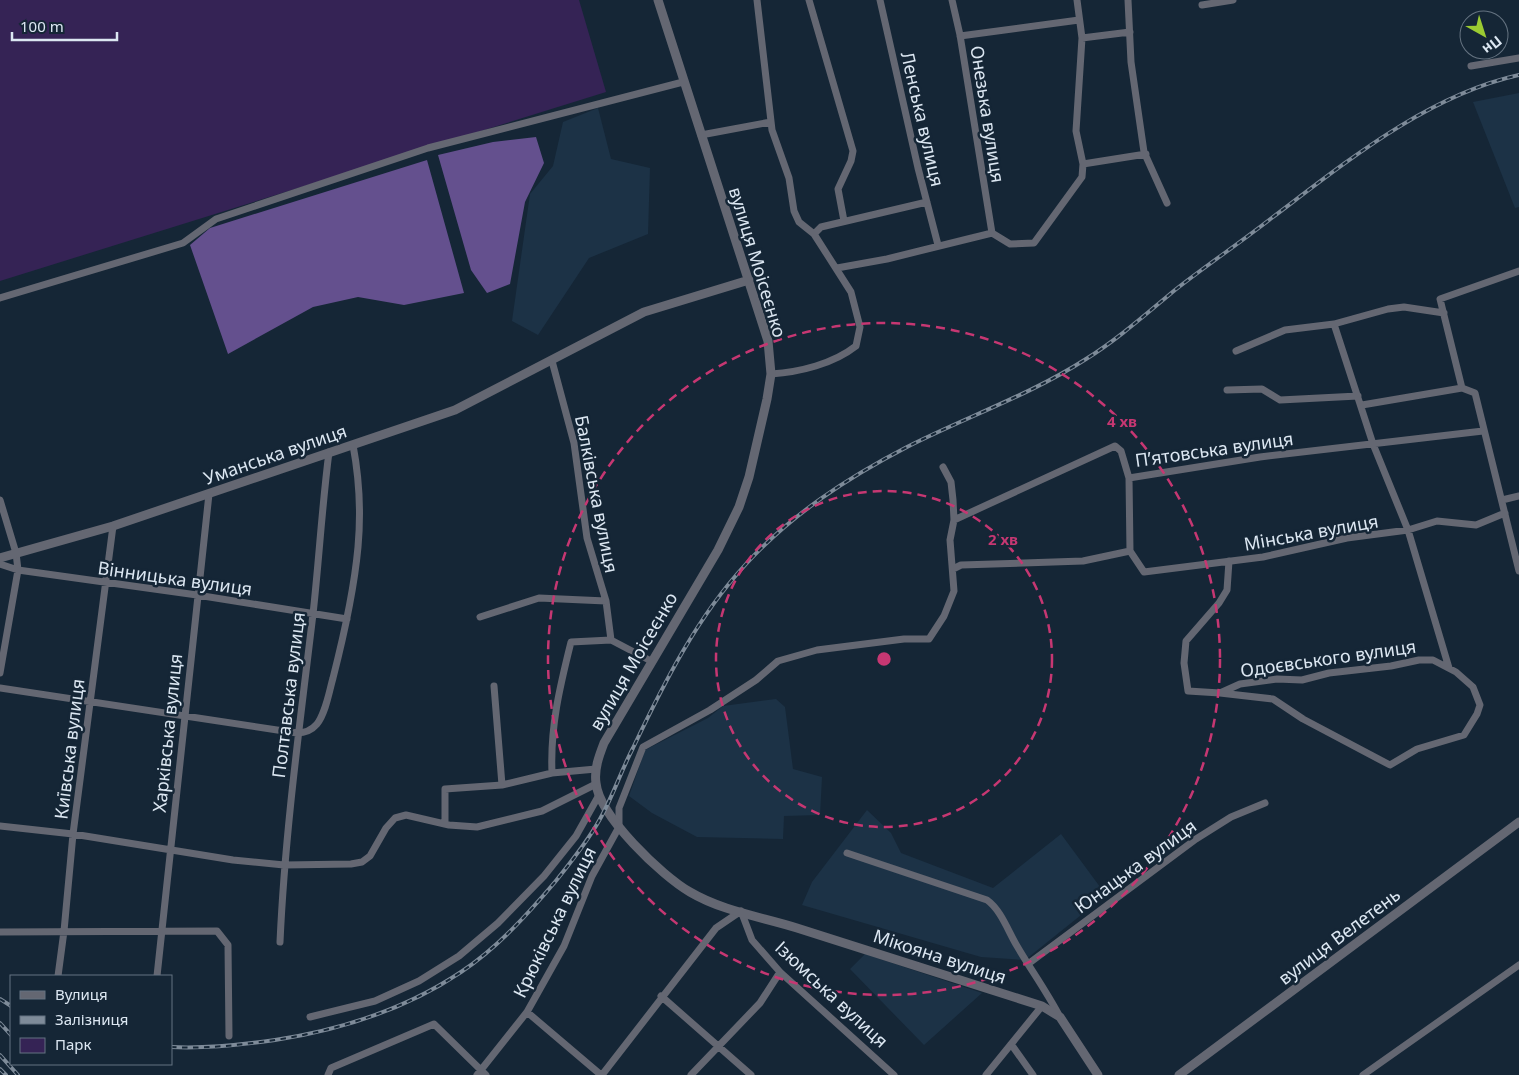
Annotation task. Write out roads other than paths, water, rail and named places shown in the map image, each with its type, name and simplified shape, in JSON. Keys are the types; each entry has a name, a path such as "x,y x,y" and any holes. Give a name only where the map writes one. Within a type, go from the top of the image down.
{"street":[{"name":"вулиця Моісеєнко","path":"599,798 596,784 596,769 604,743 612,726 718,550 739,507 750,473 771,374 768,342 658,0"},
{"path":"757,0 771,122 789,178 794,211 799,222 814,234 851,292 860,327 856,346 847,353 805,369 771,374"},
{"path":"809,0 853,151 851,161 838,189 844,222"},
{"name":"Ленська вулиця","path":"880,0 938,245"},
{"name":"Онезька вулиця","path":"952,0 960,36 992,233"},
{"path":"837,268 887,259 992,233 1010,244 1034,242 1082,177 1083,164 1076,132 1082,38 1077,0"},
{"path":"1128,0 1131,62 1146,154 1167,203"},
{"path":"1202,5 1233,0"},
{"path":"960,36 1079,20"},
{"path":"1082,38 1130,32"},
{"path":"1471,66 1519,58"},
{"path":"0,298 183,243 216,219 428,148 683,82"},
{"path":"701,135 771,122"},
{"path":"1083,164 1146,154"},
{"path":"814,234 817,229 927,202"},
{"path":"1462,388 1440,299 1519,271"},
{"name":"Уманська вулиця","path":"0,558 113,526 455,410 644,312 749,280"},
{"path":"1236,351 1284,330 1334,324 1388,308 1404,307 1444,313"},
{"path":"1334,324 1362,405 1373,444 1408,530 1449,668"},
{"name":"Балківська вулиця","path":"552,361 574,443 587,538 606,601 611,640"},
{"path":"1362,405 1462,388 1475,393 1519,571"},
{"path":"1227,390 1262,389 1280,400 1358,396"},
{"name":"П’ятовська вулиця","path":"954,520 1115,446 1121,451 1129,478 1260,457 1483,431"},
{"path":"0,688 306,733 317,723 327,700 347,619 358,546 356,460 353,444"},
{"name":"Полтавська вулиця","path":"280,942 284,865 297,733 313,614 329,452"},
{"path":"618,827 619,808 643,748 710,710 756,680 778,661 817,650 904,639 929,639 944,616 954,591 950,540 954,520 952,482 943,467"},
{"path":"953,569 961,565 1083,561 1130,551 1129,478"},
{"name":"Харківська вулиця","path":"157,975 209,494"},
{"path":"1502,500 1519,496"},
{"path":"0,500 16,553 18,570 0,673"},
{"name":"Мінська вулиця","path":"1130,551 1144,572 1262,557 1347,538 1408,530 1437,521 1476,525 1505,513"},
{"name":"Київська вулиця","path":"58,975 73,834 104,583 113,526"},
{"name":"Одоєвського вулиця","path":"1220,693 1240,684 1277,679 1302,680 1329,673 1391,666 1419,660 1433,660 1449,668 1474,687 1480,704 1477,714 1464,735 1417,749 1390,766 1303,719 1272,699 1188,691 1184,664 1186,641 1219,603 1227,590 1229,562"},
{"name":"Вінницька вулиця","path":"0,564 18,570 197,594 347,619"},
{"path":"480,617 539,598 606,601"},
{"path":"552,772 551,742 557,701 571,642 611,640 651,661"},
{"path":"494,686 502,785"},
{"path":"445,824 445,789 502,785 552,772 596,769"},
{"path":"0,826 73,834 233,860 284,865 362,862 370,856 386,828 395,818 406,815 445,824 477,827 504,822 542,811 596,784"},
{"path":"310,1017 375,1001 419,981 459,956 498,923 544,876 576,836 599,798 618,827 677,884 707,901 741,911"},
{"name":"Юнацька вулиця","path":"1028,964 1196,839 1231,817 1265,803"},
{"name":"вулиця Велетень","path":"1179,1075 1519,822"},
{"name":"Крюківська вулиця","path":"481,1073 527,1012 564,946 592,876 618,827"},
{"path":"847,854 987,900 995,906 1028,964 1046,990 1060,1017"},
{"path":"527,1012 601,1075 716,928 741,911"},
{"name":"Ізюмська вулиця","path":"741,911 752,940 780,972 894,1075"},
{"name":"Мікояна вулиця","path":"741,911 1042,1006 1060,1017 1098,1075"},
{"path":"0,932 217,931 228,944 229,1036"},
{"path":"1363,1075 1519,965"},
{"path":"691,1075 760,1003 780,972"},
{"path":"661,996 751,1075"},
{"path":"986,1075 1042,1006"},
{"path":"328,1075 331,1068 339,1064 434,1024 481,1073"},
{"path":"1011,1044 1033,1075"}],"railway":[{"path":"172,1047 210,1047 262,1042 299,1036 348,1024 418,997 474,963 522,919 555,882 585,843 605,810 669,675 697,628 728,584 782,529 821,498 863,471 929,436 1043,384 1086,359 1121,335 1175,290 1329,174 1389,133 1420,114 1452,98 1485,85 1519,75"},
{"path":"0,999 10,1005"},
{"path":"0,1023 10,1034"},
{"path":"0,1055 18,1075"},
{"path":"0,1069 6,1075"}]}
